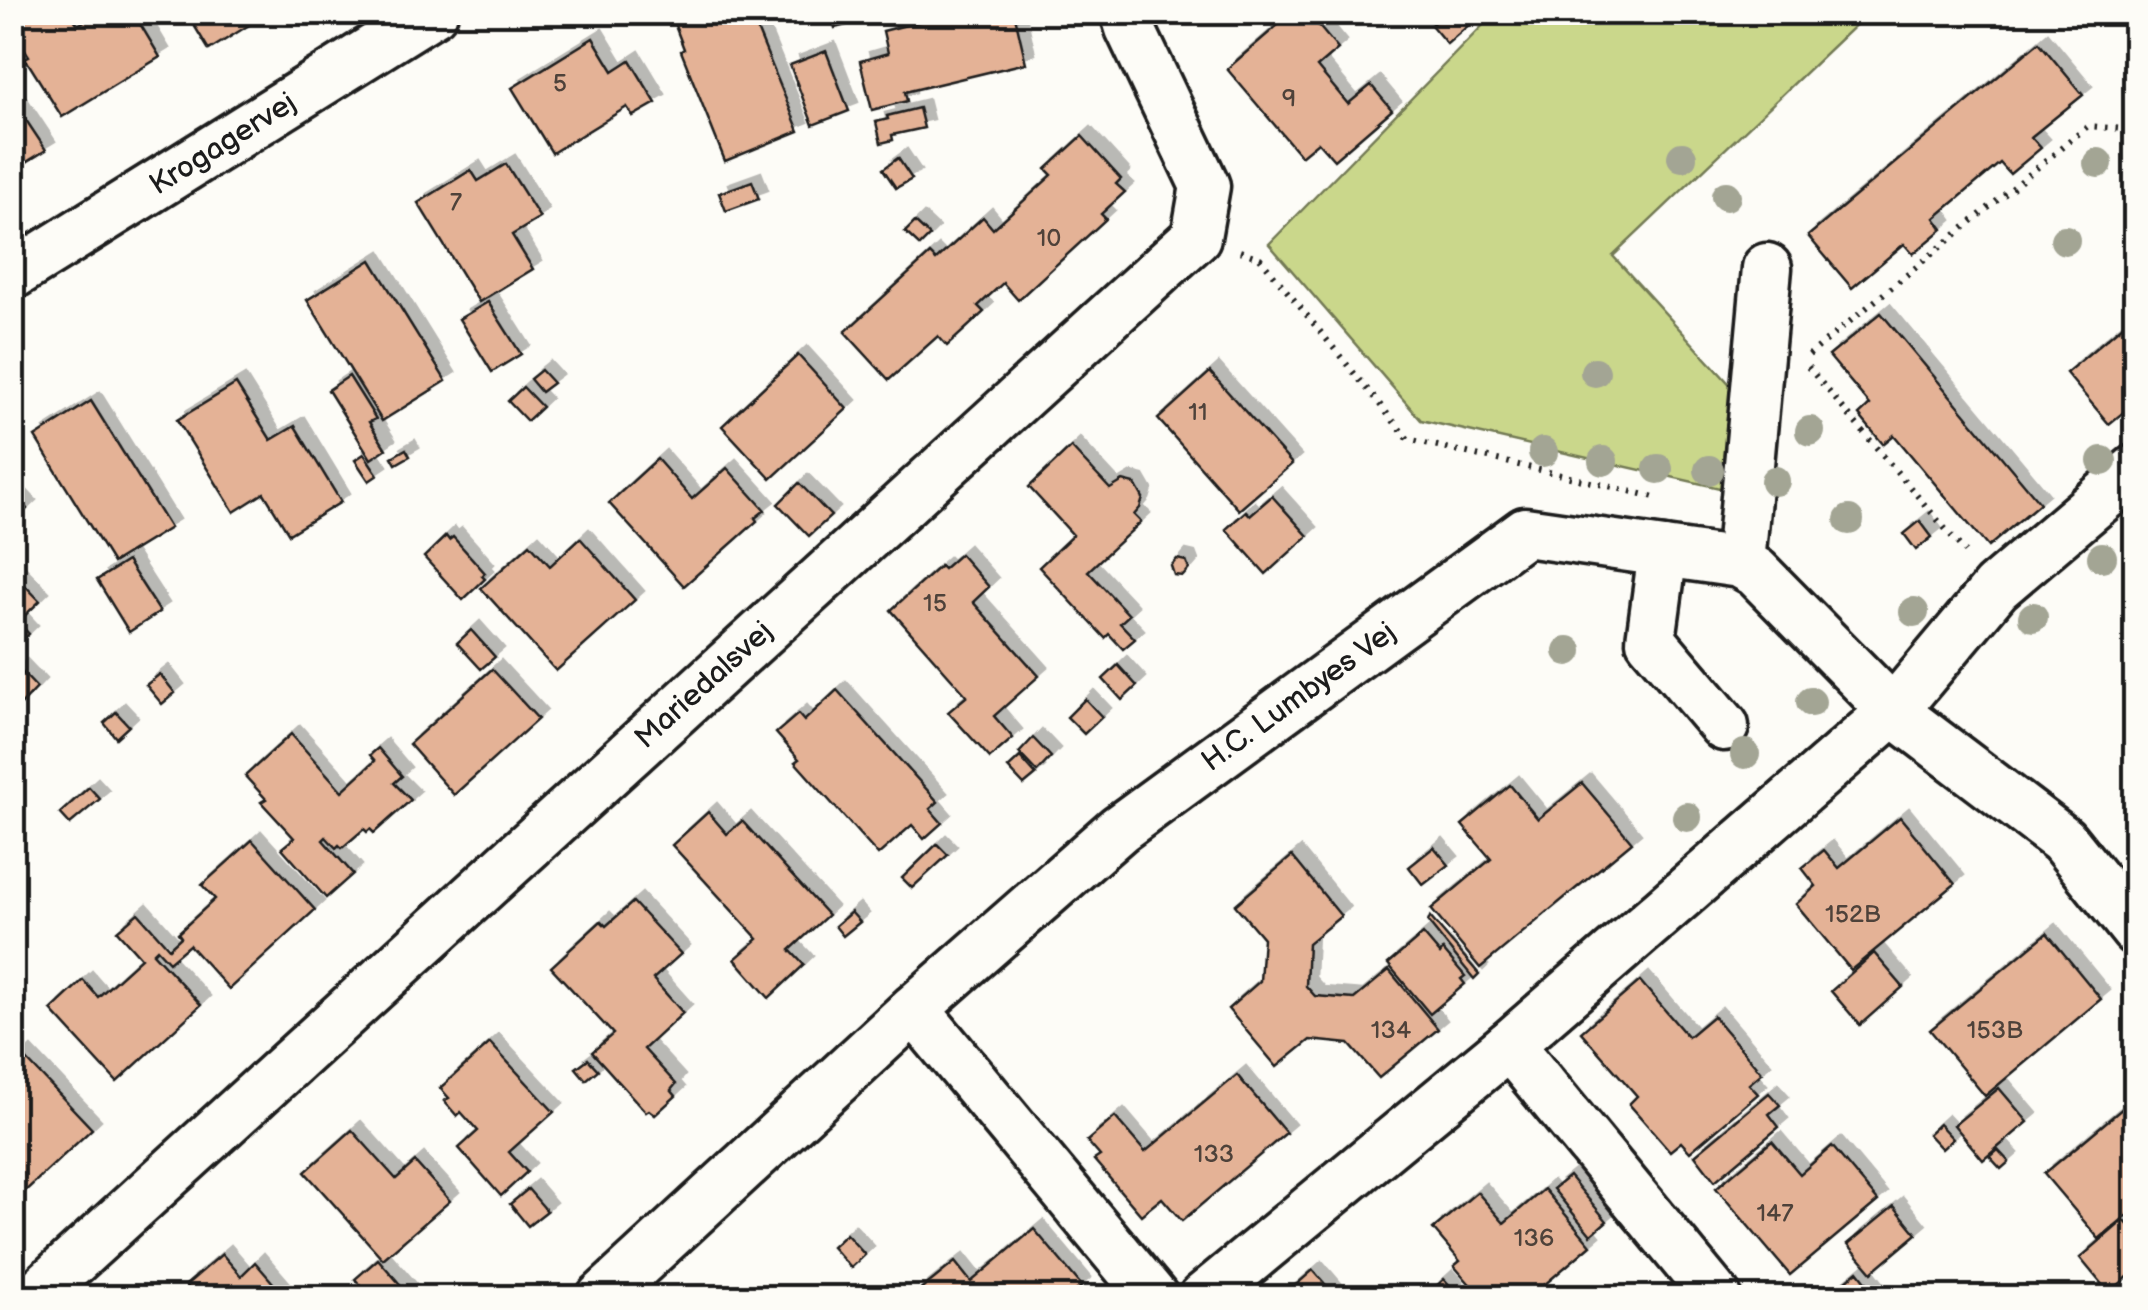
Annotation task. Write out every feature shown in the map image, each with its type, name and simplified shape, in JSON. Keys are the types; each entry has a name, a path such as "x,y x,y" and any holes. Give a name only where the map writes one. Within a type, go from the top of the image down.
{"street":[{"name":"Krogagervej","path":"12,274 432,12"},
{"path":"1125,12 1205,186 1196,236"},
{"name":"Mariedalsvej","path":"33,1298 1196,236"},
{"path":"1740,563 1766,268"},
{"path":"1203,1298 1509,1045 1894,711 1996,588 2136,470"},
{"name":"H.C. Lumbyes Vej","path":"601,1298 914,1009 1119,828 1525,532 1740,563 1756,572 1894,711 2063,840 2136,931"},
{"path":"1663,552 1651,640 1724,726"},
{"path":"914,1009 1154,1298"},
{"path":"1509,1045 1717,1298"}],"path":[{"path":"1996,588 1802,360 2088,126 2136,130"},
{"path":"1196,236 1260,258 1408,439 1669,500"}],"green space":[{"path":"1484,13 1868,13 1613,256 1735,390 1724,489 1421,420 1269,244 1487,21"}],"building":[{"path":"21,12 70,12 78,25 99,12 133,12 160,57 62,117 25,58 29,56 12,29 12,18"},
{"path":"186,12 270,12 209,50"},
{"path":"699,12 736,12 742,27 754,22 799,131 725,161 681,51 684,49 674,23"},
{"path":"830,12 851,12 854,23 835,28"},
{"path":"958,12 1014,12 1026,63 905,92 907,101 872,110 860,61 888,53 883,31"},
{"path":"1285,12 1307,12 1338,49 1317,67 1348,104 1371,85 1392,110 1334,160 1318,142 1301,156 1227,69 1279,24 1276,20"},
{"path":"1446,12 1459,12 1470,24 1447,44 1431,25"},
{"path":"593,38 613,71 630,60 656,103 633,116 627,107 552,153 512,88"},
{"path":"2039,42 2083,95 2031,137 2041,148 2010,174 2000,163 1935,218 1943,229 1913,254 1904,244 1852,288 1808,236"},
{"path":"826,51 849,111 813,125 790,65"},
{"path":"12,99 46,150 12,171"},
{"path":"919,108 924,128 892,135 893,140 881,143 876,122"},
{"path":"1082,136 1121,179 1116,184 1125,192 1101,214 1106,219 1018,300 1003,283 978,306 984,312 947,346 938,336 889,380 845,332 930,254 936,260 983,217 993,229 1052,175 1046,169"},
{"path":"898,158 912,179 896,188 883,169"},
{"path":"506,164 540,218 512,235 533,269 479,302 418,203 471,170 478,181"},
{"path":"752,181 759,199 726,211 719,193"},
{"path":"915,222 930,236 920,246 905,232"},
{"path":"371,260 446,381 382,421 307,300"},
{"path":"488,302 521,354 492,372 459,319"},
{"path":"1881,313 2040,503 1988,547 1894,435 1883,444 1859,415 1870,405 1829,356"},
{"path":"2136,314 2136,402 2109,424 2066,373"},
{"path":"798,355 847,409 771,479 722,426"},
{"path":"541,370 553,383 541,392 530,379"},
{"path":"1210,372 1292,464 1239,510 1158,419"},
{"path":"349,376 376,419 369,422 386,449 371,459 328,390"},
{"path":"236,384 271,440 295,426 341,502 289,534 264,493 234,512 177,420"},
{"path":"523,387 542,407 527,421 508,401"},
{"path":"91,401 170,528 113,563 35,437"},
{"path":"1071,447 1110,489 1123,481 1135,484 1143,498 1134,515 1141,522 1088,571 1129,615 1120,623 1135,639 1123,649 1109,634 1105,638 1039,567 1073,535 1029,487"},
{"path":"406,449 410,456 396,464 392,457"},
{"path":"364,454 378,475 369,481 355,460"},
{"path":"657,459 692,499 727,468 765,510 684,586 609,503"},
{"path":"799,483 831,516 809,536 778,504"},
{"path":"12,493 27,509 12,523"},
{"path":"1272,496 1308,536 1266,574 1226,529"},
{"path":"1920,521 1932,537 1916,550 1904,534"},
{"path":"446,536 449,540 453,537 485,573 485,579 463,600 424,557"},
{"path":"580,538 635,600 556,671 481,588 530,544 550,566"},
{"path":"960,554 989,587 973,602 1039,676 994,716 1013,738 990,758 948,712 967,696 891,610 940,566 943,569"},
{"path":"1177,559 1186,561 1189,569 1183,576 1174,575 1171,566"},
{"path":"127,561 160,612 129,632 97,580"},
{"path":"12,572 40,601 18,622 29,634 12,650"},
{"path":"471,630 495,657 481,669 457,643"},
{"path":"1118,665 1137,686 1122,700 1103,679"},
{"path":"18,668 37,688 17,709 12,705 12,674"},
{"path":"492,669 538,719 454,795 409,744"},
{"path":"160,674 175,693 162,704 146,685"},
{"path":"837,690 938,802 930,809 942,823 924,839 912,825 878,855 795,762 799,759 776,733 798,714 804,721"},
{"path":"1085,699 1102,717 1084,734 1067,717"},
{"path":"116,712 129,726 116,738 104,723"},
{"path":"291,734 342,791 375,761 370,755 378,748 402,776 394,783 411,800 374,833 364,829 342,848 336,848 326,837 323,840 353,874 326,898 282,848 294,838 261,802 266,799 245,776"},
{"path":"1033,738 1051,757 1037,772 1019,753"},
{"path":"1020,757 1036,775 1024,785 1008,768"},
{"path":"1582,783 1632,842 1480,968 1431,909 1491,859 1462,825 1510,785 1538,819"},
{"path":"89,787 100,799 70,824 60,813"},
{"path":"708,812 727,834 742,821 828,915 790,950 804,965 769,998 735,959 758,939 672,845"},
{"path":"1900,817 1955,884 1851,970 1796,904 1816,886 1802,868 1824,850 1839,868"},
{"path":"252,840 315,910 229,989 189,945 169,962 157,949 153,953 201,1005 117,1082 51,1010 83,980 98,997 141,958 117,931 138,913 169,948 181,937 178,933 215,899 202,885"},
{"path":"937,844 948,855 912,888 902,878"},
{"path":"1434,847 1449,865 1423,885 1409,867"},
{"path":"1292,856 1341,916 1308,943 1306,986 1315,996 1354,999 1389,970 1438,1029 1379,1078 1349,1044 1310,1040 1277,1067 1228,1009 1260,981 1263,938 1235,905"},
{"path":"633,902 681,954 653,979 683,1013 644,1049 676,1084 671,1090 676,1096 655,1115 646,1112 592,1052 613,1034 551,967 601,921 606,926"},
{"path":"851,912 860,922 843,936 835,926"},
{"path":"1430,917 1479,974 1474,979 1428,922"},
{"path":"2047,933 2101,999 1985,1096 1930,1030"},
{"path":"1423,934 1465,976 1461,979 1465,984 1430,1014 1388,964"},
{"path":"1874,953 1903,987 1860,1025 1831,991"},
{"path":"1640,981 1688,1037 1713,1016 1762,1073 1749,1084 1758,1094 1690,1152 1681,1142 1670,1151 1629,1104 1637,1096 1581,1032"},
{"path":"490,1043 554,1112 509,1152 527,1172 501,1196 459,1148 478,1131 461,1112 457,1116 444,1101 449,1098 440,1088"},
{"path":"22,1055 92,1129 21,1195 12,1186 12,1064"},
{"path":"588,1059 598,1070 586,1080 576,1068"},
{"path":"1237,1075 1286,1133 1182,1221 1162,1198 1141,1215 1094,1160 1100,1156 1087,1141 1115,1117 1145,1152"},
{"path":"1999,1088 2028,1122 1983,1160 1954,1125"},
{"path":"1769,1093 1780,1105 1769,1114 1779,1127 1715,1181 1695,1155"},
{"path":"2136,1097 2136,1208 2099,1239 2044,1174"},
{"path":"1939,1124 1953,1139 1942,1149 1928,1134"},
{"path":"352,1130 396,1179 415,1162 450,1201 383,1259 305,1172"},
{"path":"1772,1141 1800,1174 1832,1146 1878,1201 1790,1275 1716,1188"},
{"path":"1998,1150 2009,1162 2001,1169 1990,1157"},
{"path":"1569,1176 1607,1221 1591,1235 1553,1189"},
{"path":"528,1189 547,1211 528,1226 510,1204"},
{"path":"1544,1189 1591,1245 1536,1292 1541,1298 1482,1298 1454,1266 1460,1261 1433,1229 1477,1192 1504,1223"},
{"path":"1894,1206 1917,1234 1872,1272 1848,1244"},
{"path":"2124,1220 2136,1234 2136,1270 2109,1293 2080,1258"},
{"path":"1034,1229 1082,1286 1067,1298 923,1298 918,1292 955,1262 971,1282"},
{"path":"846,1234 865,1255 851,1268 832,1247"},
{"path":"222,1254 241,1276 255,1262 286,1298 197,1298 186,1285"},
{"path":"378,1259 412,1298 372,1298 355,1279"},
{"path":"1313,1270 1337,1298 1281,1298"},
{"path":"1858,1271 1879,1298 1826,1298"},
{"path":"1444,1279 1454,1290 1445,1298 1436,1298 1431,1291"}]}
